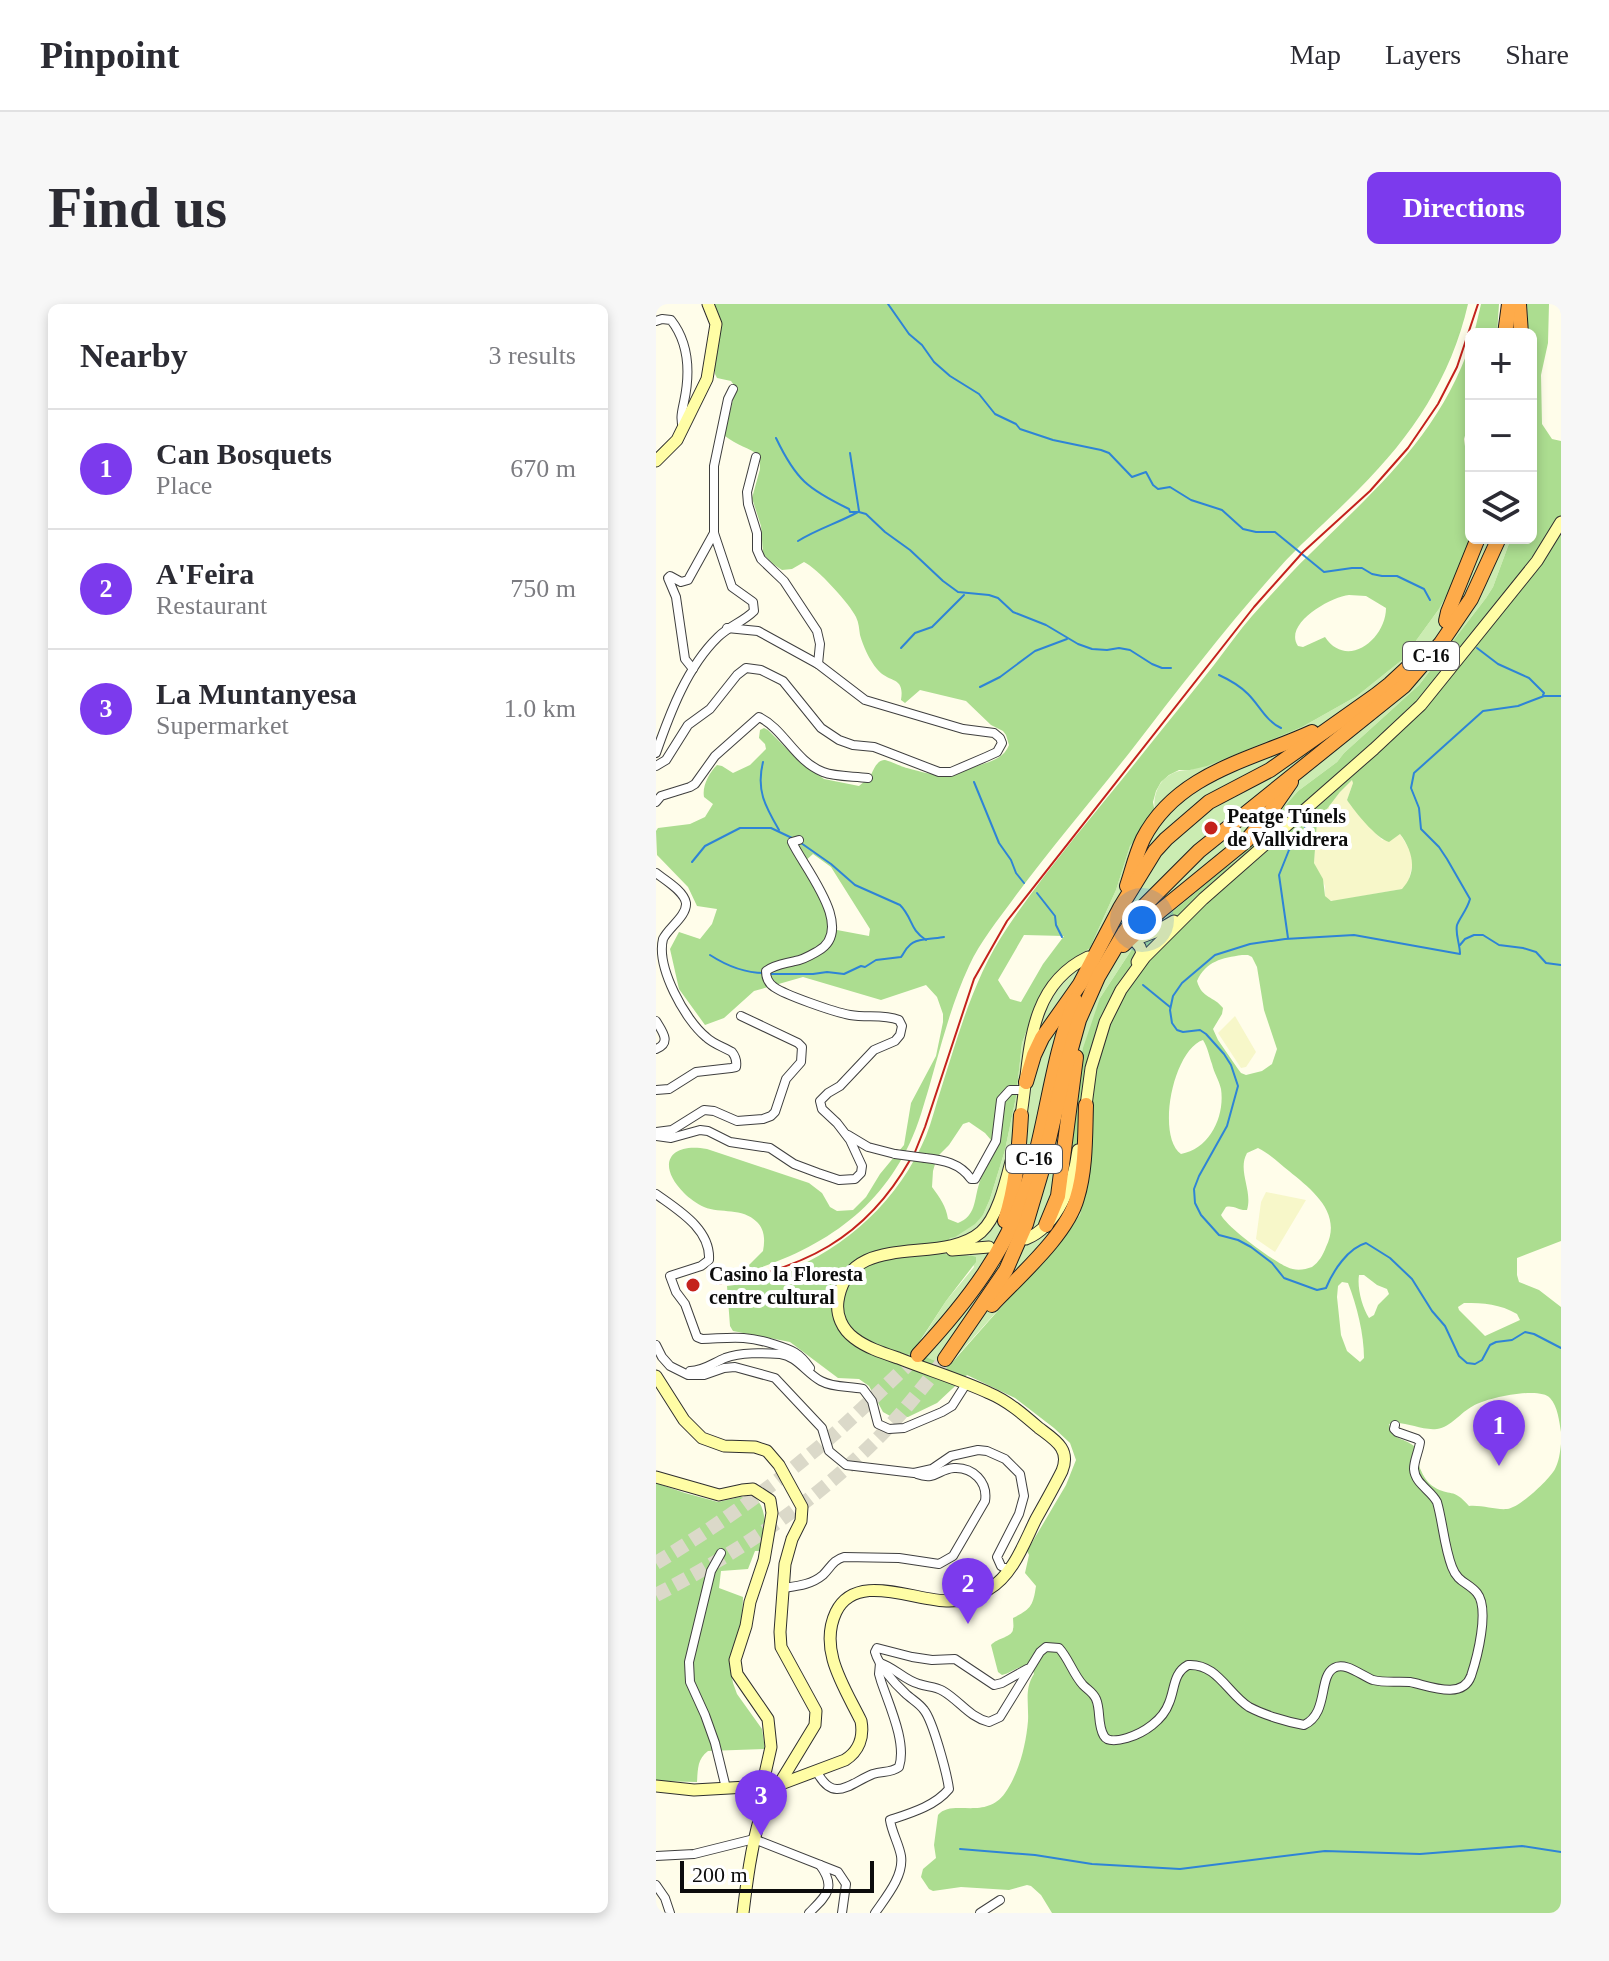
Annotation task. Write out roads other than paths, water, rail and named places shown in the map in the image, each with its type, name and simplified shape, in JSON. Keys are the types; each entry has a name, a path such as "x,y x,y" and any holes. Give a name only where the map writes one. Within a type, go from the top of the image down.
{"highway":[{"path":"1506,328 1509,304"},
{"path":"1509,304 1511,328"},
{"path":"1519,304 1521,328"},
{"path":"1446,621 1476,544"},
{"name":"C-16","path":"1120,908 1155,851 1197,811 1222,794 1270,770 1406,670 1446,621 1486,544"},
{"name":"C-16","path":"1108,959 1133,920 1167,882 1218,835 1390,699 1427,662 1471,599 1496,544"},
{"name":"C-16","path":"945,1359 1006,1270 1026,1224 1092,975 1120,908 1141,843 1156,820 1183,793 1211,773 1295,740 1352,712"},
{"name":"C-16","path":"918,1355 956,1314 988,1269 1017,1213 1029,1181 1058,1052 1073,1005 1092,975 1160,911 1247,840 1302,767"},
{"path":"1026,1086 1042,1038 1092,975"},
{"path":"1046,1225 1058,1196 1080,1035 1092,975"},
{"path":"962,1338 1052,1241 1073,1210 1080,1184 1086,1105"},
{"path":"943,1327 1001,1233 1011,1200 1021,1115"}],"main road":[{"path":"656,461 677,440 709,372 716,324 708,304"},
{"path":"1130,977 1161,940 1203,899 1421,705 1537,561 1561,522"},
{"path":"1026,1239 1053,1217 1073,1174 1096,1045 1111,1009 1142,953 1134,940 1168,924 1203,899"},
{"path":"919,1251 964,1241 982,1232 992,1217 1001,1196 1021,1115 1035,1020 1045,998 1064,973 1088,957"},
{"path":"656,1786 694,1790 767,1787 840,1763 853,1755 863,1730 830,1650 832,1622 843,1601 857,1593 872,1590 934,1600 964,1600 993,1587 1009,1570 1062,1471 1066,1456 1062,1448 1011,1406 989,1393 863,1344 847,1331 839,1318 840,1291 856,1266 885,1254 989,1247 983,1242 982,1232"},
{"path":"656,1376 692,1430 702,1438 724,1446 755,1447 767,1451 779,1465 802,1507 785,1564 781,1647 816,1711 815,1725 767,1787 760,1801 763,1808 754,1839 743,1913"},
{"path":"656,1477 719,1495 753,1489 770,1500 772,1513 764,1560 735,1660 737,1674 768,1719 771,1747 767,1787"}],"street":[{"path":"656,321 671,320 686,347 687,381 681,414 683,428"},
{"path":"656,753 693,669 727,628 754,611 753,602 732,587 714,533 714,466 728,399 733,389"},
{"path":"756,457 747,492 757,533 757,550 761,559 784,581 817,631 820,644 818,664"},
{"path":"693,669 685,659 676,597 668,578 670,576 681,582 688,580 714,533"},
{"path":"656,766 666,760 688,725 710,709 746,668 761,670 783,681 821,728 839,740 874,747 939,772 951,772 997,752 1002,743 994,733 963,729 865,700 818,664 758,631 727,628"},
{"path":"656,802 661,796 695,784 715,756 759,717 769,721 808,764 825,773 868,778"},
{"path":"799,840 792,842 819,888 833,923 832,935 822,949 799,961 774,965 766,971 766,978 773,986 821,1006 849,1015 889,1016 899,1020 902,1026 895,1041 874,1050 840,1086 820,1101 822,1109 846,1134 868,1147 943,1160 975,1179 996,1141 1001,1100 1010,1090 1026,1086"},
{"path":"656,873 686,902 684,911 661,943 668,987 703,1035 732,1052 737,1062 736,1067 696,1072 669,1089 656,1090"},
{"path":"656,1134 672,1130 704,1110 737,1121 763,1119 775,1112 786,1079 801,1062 802,1047 741,1016"},
{"path":"656,1021 665,1042 656,1049"},
{"path":"656,1134 671,1138 700,1130 708,1131 730,1142 770,1148 794,1164 847,1180 855,1179 861,1173 862,1166 846,1134"},
{"path":"656,1194 698,1228 709,1247 709,1260 701,1266 670,1276 697,1337 746,1337 792,1349 803,1358 816,1378"},
{"path":"656,1345 670,1366 688,1375 704,1375 735,1367 775,1378 822,1428 829,1451 846,1465 933,1477 950,1468 958,1468 980,1478 986,1492 985,1501 953,1556 939,1564 899,1558 844,1557 837,1559 825,1573 809,1583 783,1588"},
{"path":"656,1376 670,1366 700,1370 736,1355 790,1356 816,1378 834,1385 863,1389 870,1398 878,1424 889,1429 904,1428 952,1406 965,1384"},
{"path":"880,1663 918,1684 942,1690 970,1714 989,1722 1000,1717 1040,1652 1046,1647 1059,1648 1079,1679 1094,1695 1103,1735 1112,1741 1136,1735 1153,1724 1169,1704 1178,1675 1188,1665 1201,1666 1216,1675 1252,1708 1304,1725 1317,1712 1326,1679 1333,1668 1345,1666 1376,1681 1411,1682 1442,1690 1463,1686 1470,1678 1479,1650 1481,1601 1475,1591 1461,1582 1455,1573 1435,1496 1421,1484 1414,1471 1420,1442 1397,1432 1395,1425"},
{"path":"914,1473 932,1469 951,1456 978,1450 995,1454 1016,1468 1023,1482 1024,1501 997,1557 1001,1566 1009,1570"},
{"path":"721,1553 711,1571 689,1662 690,1682 715,1743 726,1788"},
{"path":"875,1913 901,1867 901,1854 890,1820 933,1803 949,1789 934,1726 925,1711 902,1691 880,1663 875,1652 877,1648 932,1660 955,1659 994,1685 1028,1669"},
{"path":"817,1772 834,1789 840,1790 899,1767 897,1727 879,1674 880,1663"},
{"path":"656,1856 694,1854 754,1839 838,1872 846,1884 842,1913"},
{"path":"809,1913 825,1898 830,1885 827,1873 820,1865"},
{"path":"656,1885 670,1913"},
{"path":"980,1913 1000,1900"}],"waterway":[{"path":"888,304 934,362 979,394 995,414 1020,429 1109,453 1132,477 1146,472 1158,489 1170,487 1191,500 1222,510 1243,529 1275,532 1324,572 1362,568 1372,574 1397,576 1424,589 1430,600"},
{"path":"776,438 797,474 813,489 850,512 866,514 958,592 998,598 1013,612 1092,649 1130,650 1152,664 1171,668"},
{"path":"850,453 859,511"},
{"path":"798,541 858,512"},
{"path":"901,648 915,633 932,627 964,595"},
{"path":"980,687 1000,677 1035,651 1067,639"},
{"path":"1477,648 1498,664 1529,678 1543,695"},
{"path":"1219,675 1245,691 1281,728"},
{"path":"1561,696 1544,696 1518,706 1483,711 1414,773 1411,788 1419,808 1421,829 1439,847 1470,899 1457,925 1460,954 1354,935 1250,944 1215,955 1182,983 1173,996 1170,1010 1172,1023 1177,1030 1200,1030 1224,1054 1238,1086 1227,1126 1194,1189 1195,1203 1201,1215 1219,1235 1251,1247 1272,1263 1284,1278 1317,1290 1326,1288 1342,1261 1366,1243 1390,1258 1412,1279 1445,1326 1459,1356 1467,1363 1475,1364 1482,1360 1490,1345 1512,1340 1525,1332 1561,1348"},
{"path":"763,762 763,798 779,830"},
{"path":"974,782 999,843 1024,883"},
{"path":"1288,938 1279,875 1289,850 1306,833 1305,827"},
{"path":"692,862 705,846 740,828 771,828 792,838"},
{"path":"801,843 855,885 900,905 917,932 926,940"},
{"path":"1037,893 1055,916 1062,937"},
{"path":"1460,945 1474,935 1483,935 1499,945 1536,952 1546,963 1561,965"},
{"path":"771,974 844,974 876,960 901,957 912,943 944,937"},
{"path":"710,955 736,968 764,973"},
{"path":"1143,985 1170,1007"},
{"path":"960,1849 1035,1855 1092,1864 1180,1869 1325,1851 1420,1854 1522,1846 1561,1852"}],"tunnel":[{"path":"656,1563 786,1474 917,1356"},
{"path":"656,1595 743,1546 823,1488 883,1433 945,1359"}],"railway":[{"path":"915,1152 974,979 1007,921 1254,607 1303,552 1370,491 1408,448 1438,404 1457,367 1478,304"},
{"path":"717,1284 777,1269 829,1246 873,1211 910,1160"}],"place":[{"name":"Peatge Túnels de Vallvidrera","path":"1211,828"},
{"name":"Casino la Floresta centre cultural","path":"693,1285"},
{"name":"Can Bosquets","path":"1499,1466"},
{"name":"A'Feira","path":"968,1624"},
{"name":"La Muntanyesa","path":"761,1836"}]}
